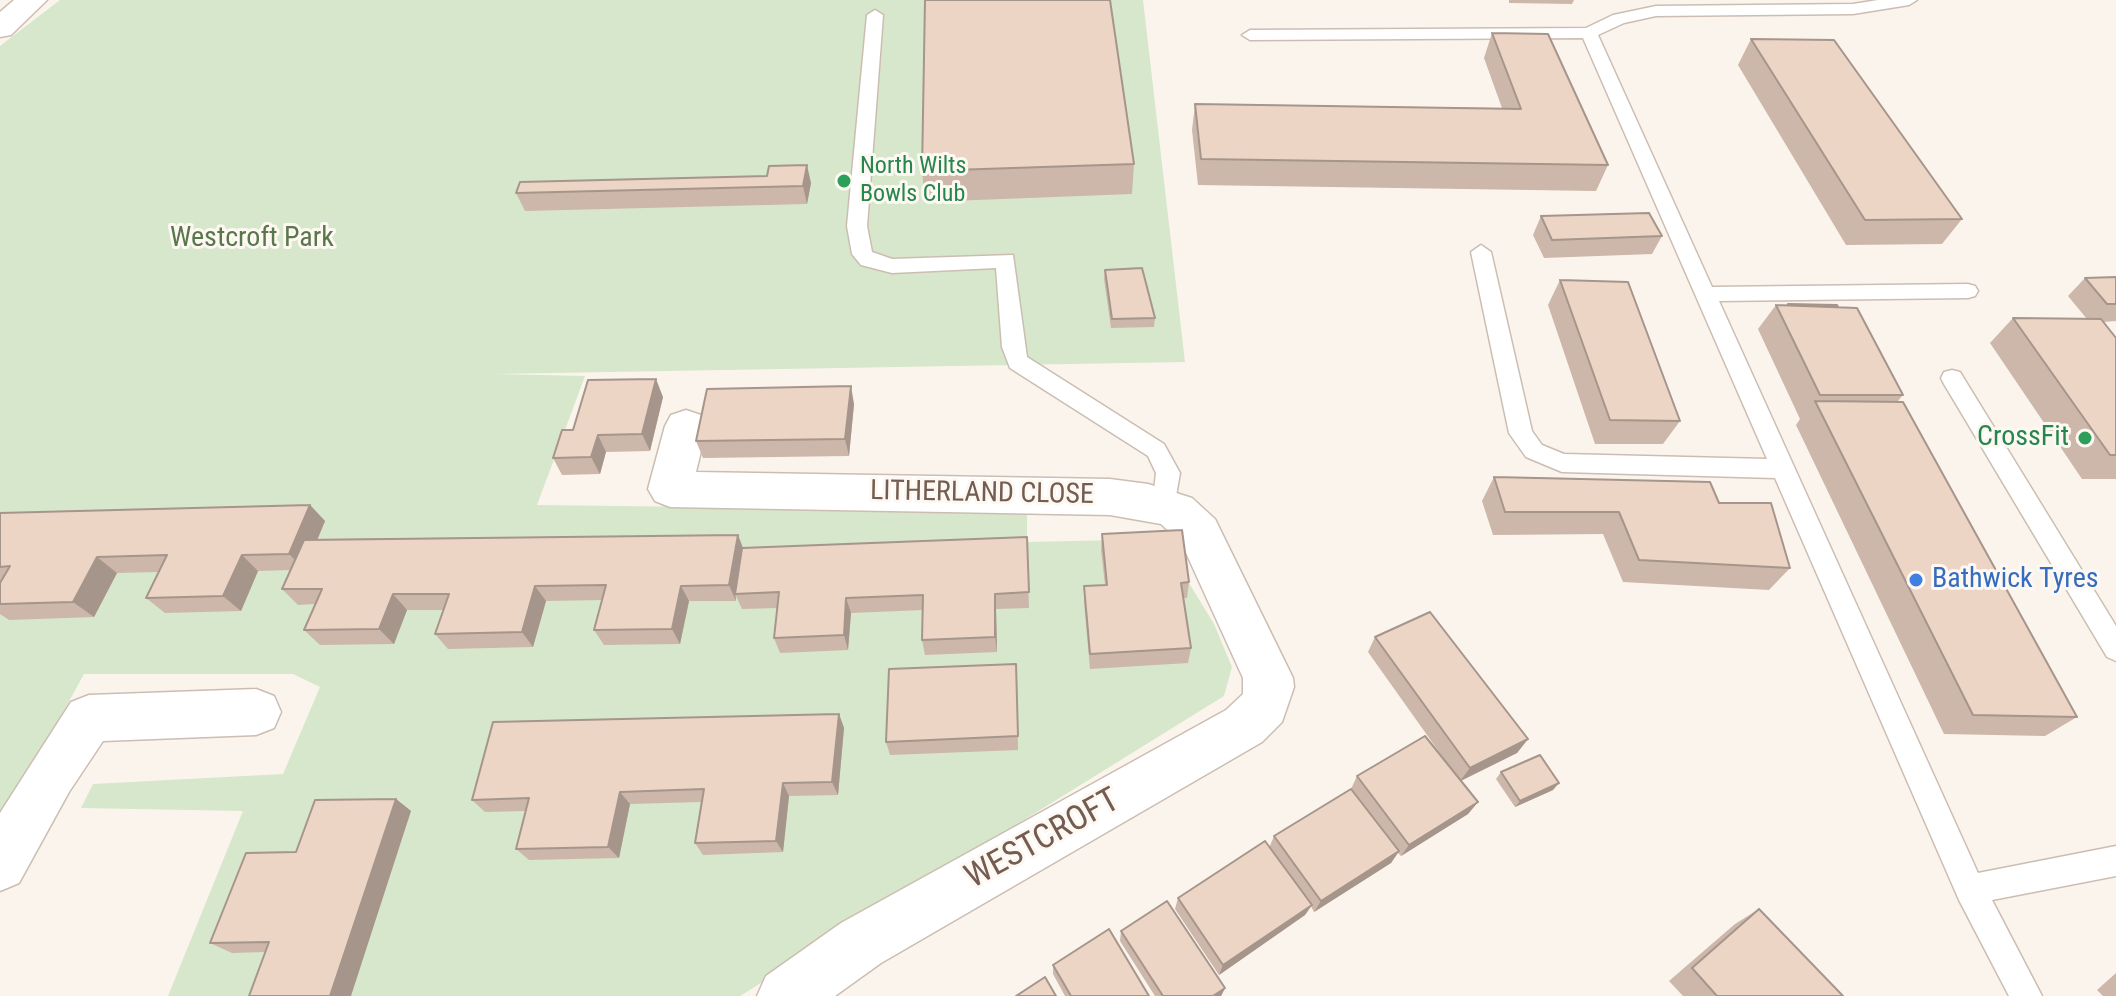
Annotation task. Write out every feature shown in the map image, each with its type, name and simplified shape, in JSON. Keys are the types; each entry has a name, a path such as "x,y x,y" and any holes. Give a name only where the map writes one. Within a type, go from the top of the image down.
{"street":[{"path":"0,28 32,0"},
{"name":"LITHERLAND CLOSE","path":"686,426 670,489 1110,497 1164,506 1186,517 1196,528 1264,666"},
{"name":"WESTCROFT","path":"786,996 861,943 1244,726 1264,706 1269,687 1264,666"},
{"path":"0,864 51,775 89,718 256,712"}],"lane":[{"path":"1250,35 1589,33 1619,19 1656,11 1853,9 1909,0"},
{"path":"875,15 857,226 862,254 868,260 892,266 1006,260 1013,347 1018,362 1156,450 1168,473 1164,506"},
{"path":"1589,33 1970,889 2026,996"},
{"path":"1481,252 1521,433 1534,451 1562,463 1783,469"},
{"path":"1705,294 1968,291"},
{"path":"1952,378 2116,649"},
{"path":"1970,889 2116,861"}],"green space":[{"name":"Westcroft Park","path":"60,0 1143,0 1185,362 495,374 585,376 537,505 1027,511 1027,542 1162,539 1214,624 1232,667 1224,696 740,996 168,996 243,811 81,808 93,784 283,774 320,687 293,674 84,674 0,828 0,46"}],"building":[{"path":"925,0 1110,0 1134,164 922,171"},
{"path":"1492,33 1548,34 1608,165 1201,159 1195,104 1521,109"},
{"path":"1751,39 1834,40 1962,219 1865,220"},
{"path":"807,165 803,186 516,193 520,182 767,176 769,166"},
{"path":"1649,213 1662,236 1552,240 1541,216"},
{"path":"1142,268 1155,318 1112,319 1105,270"},
{"path":"2116,277 2116,304 2107,304 2085,278"},
{"path":"1560,280 1628,282 1680,421 1610,420"},
{"path":"1776,305 1857,308 1903,395 1820,395"},
{"path":"1788,305 1837,305 1838,307"},
{"path":"2013,318 2101,319 2116,338 2116,455 2110,455"},
{"path":"656,379 642,434 598,435 591,457 553,458 562,430 573,430 588,380"},
{"path":"851,386 845,439 696,441 707,389"},
{"path":"1815,401 1903,402 2077,717 1973,715"},
{"path":"1494,477 1710,482 1719,503 1771,503 1790,568 1639,560 1619,512 1505,512"},
{"path":"310,505 289,554 242,555 223,596 146,598 167,555 97,557 73,602 0,604 0,583 10,566 0,567 0,513"},
{"path":"1182,530 1189,582 1181,583 1191,648 1090,654 1084,586 1107,585 1102,534"},
{"path":"738,535 729,585 681,586 672,629 594,630 606,585 535,586 522,632 435,634 449,594 393,594 379,629 304,630 322,589 282,589 304,540"},
{"path":"1027,537 1029,592 995,594 995,637 922,640 923,595 846,598 844,635 774,638 779,592 735,594 742,548"},
{"path":"1430,612 1528,739 1470,768 1375,637"},
{"path":"1016,664 1018,736 886,742 889,669"},
{"path":"839,714 832,782 783,783 776,841 695,843 704,789 620,792 608,847 516,849 529,798 472,800 493,722"},
{"path":"1425,736 1478,802 1409,845 1357,776"},
{"path":"1540,755 1559,783 1520,801 1501,772"},
{"path":"1351,789 1399,851 1321,901 1274,836"},
{"path":"396,799 330,996 249,996 269,942 210,943 246,853 296,852 315,800"},
{"path":"1265,841 1312,905 1223,965 1178,898"},
{"path":"1167,901 1225,988 1213,996 1163,996 1121,931"},
{"path":"1759,909 1843,996 1717,996 1692,968"},
{"path":"1109,929 1149,996 1071,996 1053,965"},
{"path":"1045,977 1056,996 1016,996"}],"place":[{"name":"North Wilts Bowls Club","path":"844,181"},
{"name":"CrossFit","path":"2085,438"},
{"name":"Bathwick Tyres","path":"1916,580"}]}
